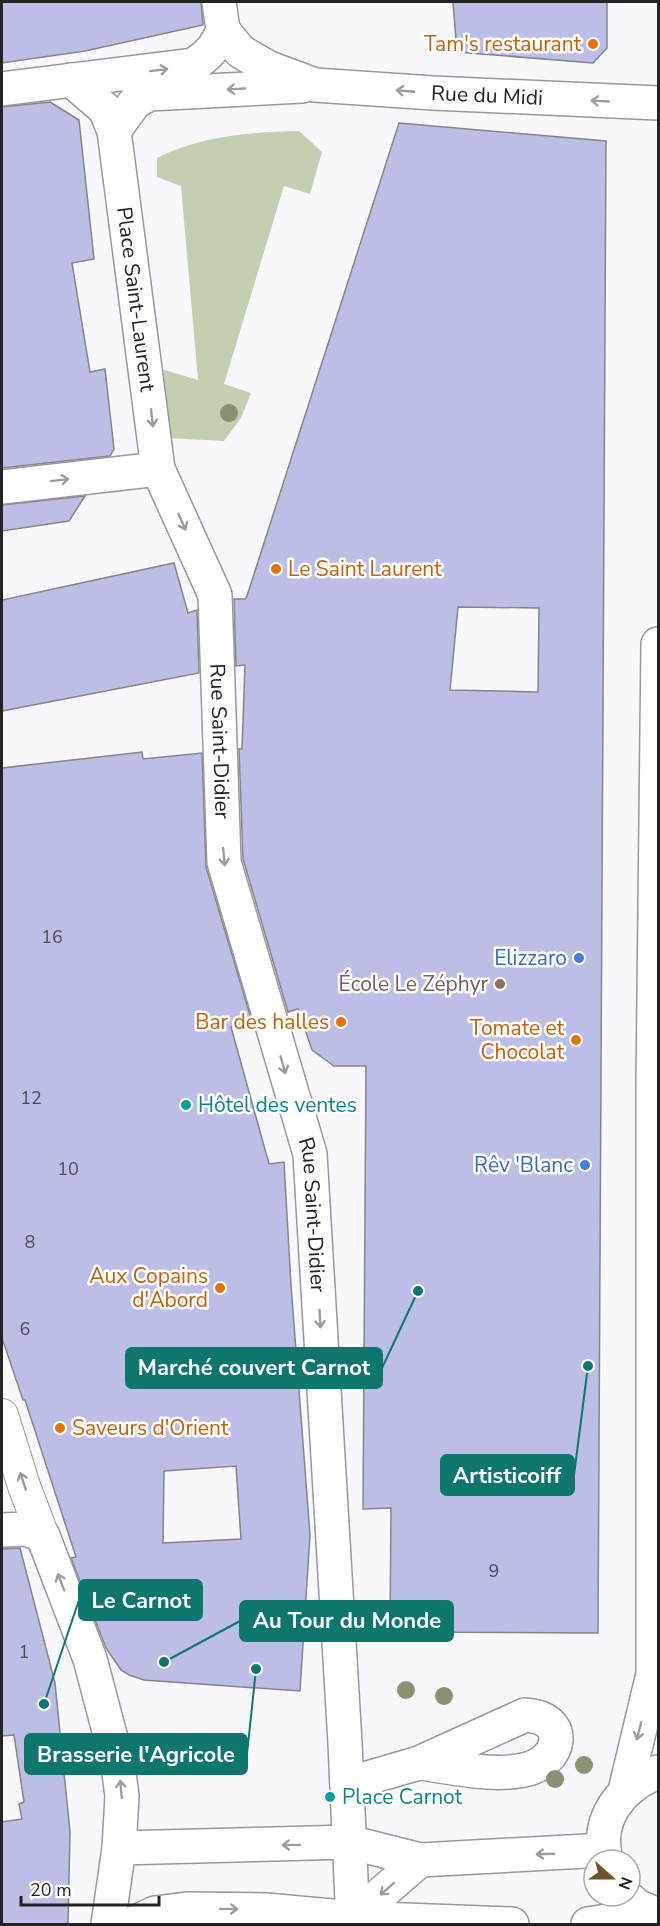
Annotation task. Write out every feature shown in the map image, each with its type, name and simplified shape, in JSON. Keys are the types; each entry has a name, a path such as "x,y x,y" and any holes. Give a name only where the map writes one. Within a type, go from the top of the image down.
{"street":[{"name":"Rue du Midi","path":"2,89 193,65 211,52 218,42 221,16"},
{"name":"Rue du Midi","path":"221,16 240,51 269,68 315,86"},
{"path":"71,80 105,109 114,131"},
{"name":"Rue du Midi","path":"114,131 135,102 149,94 315,86 658,103"},
{"name":"Place Saint-Laurent","path":"114,131 158,469"},
{"path":"2,487 158,469"},
{"name":"Rue Saint-Didier","path":"158,469 215,595 224,862 310,1154 349,1842"},
{"path":"625,1791 656,1680 653,1085 658,644"},
{"path":"2,1414 24,1486 90,1659 118,1765 122,1796 119,1848 108,1924"},
{"path":"2,1530 27,1529 43,1536"},
{"path":"347,1784 418,1763"},
{"path":"605,1848 605,1829 612,1809 625,1791 642,1778 658,1772"},
{"path":"119,1848 349,1842 420,1860 582,1856"},
{"path":"349,1842 353,1921"},
{"path":"353,1921 420,1860"},
{"path":"588,1924 613,1920 637,1908"},
{"path":"132,1924 155,1913 187,1909 266,1910 353,1921 512,1924"}],"green space":[{"path":"299,131 322,152 310,194 284,186 224,384 251,393 241,418 224,441 167,438 155,367 198,380 181,186 157,177 157,158 208,140"}],"building":[{"path":"2,2 201,2 203,25 85,51 2,63"},
{"path":"453,2 607,2 607,48 593,63 457,52"},
{"path":"50,102 79,120 94,259 72,263 90,372 105,369 114,449 110,456 2,468 2,107"},
{"path":"399,123 606,141 598,1633 390,1632 391,1508 363,1509 366,1066 334,1066 312,1050 298,1009 288,1012 243,859 239,749 242,749 245,665 236,666 234,599 245,599","holes":["458,607 539,608 538,692 450,690"]},
{"path":"85,496 69,521 2,531 2,505"},
{"path":"174,563 188,613 197,610 199,673 2,711 2,600"},
{"path":"142,752 143,759 202,753 206,867 252,1022 231,1027 269,1164 284,1162 310,1535 300,1691 144,1680 129,1675 121,1670 106,1648 71,1558 76,1557 25,1400 23,1400 2,1338 2,768","holes":["236,1466 241,1539 163,1543 164,1471"]},
{"path":"20,1548 55,1683 70,1832 68,1924 2,1924 2,1822 22,1819 19,1804 24,1802 14,1735 2,1736 2,1549"}],"place":[{"name":"Tam's restaurant","path":"593,44"},
{"name":"Le Saint Laurent","path":"276,569"},
{"name":"Elizzaro","path":"579,958"},
{"name":"École Le Zéphyr","path":"500,984"},
{"name":"Bar des halles","path":"341,1022"},
{"name":"Tomate et Chocolat","path":"576,1040"},
{"name":"Hôtel des ventes","path":"186,1105"},
{"name":"Rêv 'Blanc","path":"585,1165"},
{"name":"Aux Copains d'Abord","path":"220,1288"},
{"name":"Marché couvert Carnot","path":"418,1291"},
{"name":"Artisticoiff","path":"588,1366"},
{"name":"Saveurs d'Orient","path":"60,1428"},
{"name":"Au Tour du Monde","path":"164,1662"},
{"name":"Brasserie l'Agricole","path":"256,1669"},
{"name":"Le Carnot","path":"44,1704"},
{"name":"Place Carnot","path":"330,1797"}]}
